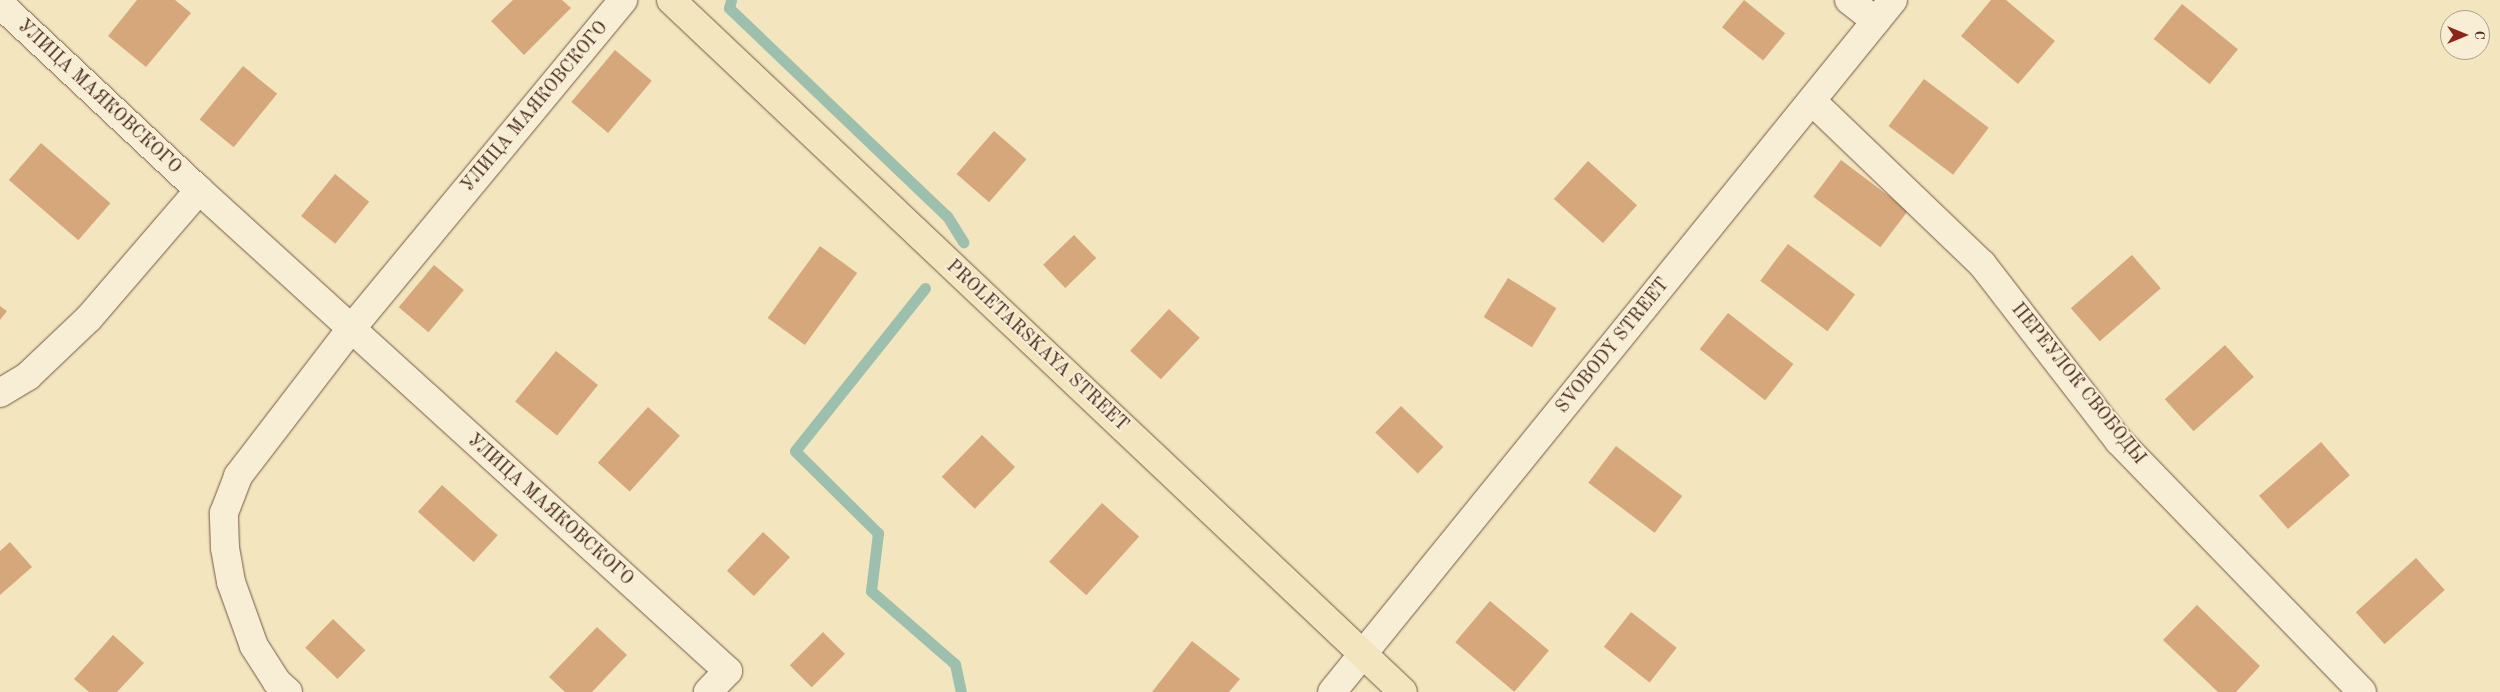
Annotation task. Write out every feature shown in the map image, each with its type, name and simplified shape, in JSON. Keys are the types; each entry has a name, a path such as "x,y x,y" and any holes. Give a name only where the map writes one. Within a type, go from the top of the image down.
{"main road":[{"name":"PROLETARSKAYA STREET","path":"671,0 1402,692"}],"street":[{"name":"УЛИЦА МАЯКОВСКОГО","path":"288,692 277,682 254,646 231,582 225,548 224,513 238,476 351,329 623,0"},
{"path":"1849,0 1876,21"},
{"name":"SVOBODY STREET","path":"1332,692 1893,0"},
{"name":"УЛИЦА МАЯКОВСКОГО","path":"0,4 199,190 728,671 708,692"},
{"name":"ПЕРЕУЛОК СВОБОДЫ","path":"1812,101 1982,264 2119,440 2362,692"},
{"path":"0,393 28,376 89,318 199,190"}],"building":[{"path":"137,0 175,0 191,13 146,67 108,36"},
{"path":"513,0 562,0 571,8 524,55 491,21"},
{"path":"1744,0 1785,33 1763,61 1722,27"},
{"path":"1991,0 2006,0 2055,41 2018,84 1961,36"},
{"path":"2182,4 2238,49 2210,84 2154,39"},
{"path":"615,50 652,81 608,133 571,102"},
{"path":"243,66 277,94 234,147 200,120"},
{"path":"1924,79 1989,128 1953,175 1888,126"},
{"path":"994,131 1026,159 989,202 957,174"},
{"path":"41,143 110,203 78,240 9,180"},
{"path":"1841,160 1908,211 1880,247 1813,197"},
{"path":"1588,161 1637,205 1603,243 1554,199"},
{"path":"335,174 369,202 335,244 301,216"},
{"path":"1074,235 1096,258 1065,288 1043,265"},
{"path":"1788,244 1855,295 1827,331 1760,281"},
{"path":"820,246 857,273 805,345 768,318"},
{"path":"2132,255 2161,288 2100,341 2071,308"},
{"path":"434,265 464,290 429,332 399,307"},
{"path":"1508,278 1556,308 1532,347 1484,317"},
{"path":"0,306 7,311 0,320"},
{"path":"1169,309 1200,338 1161,379 1130,351"},
{"path":"1728,313 1793,364 1765,400 1700,349"},
{"path":"2225,345 2254,377 2194,431 2165,399"},
{"path":"556,351 598,385 557,435 515,402"},
{"path":"1401,406 1443,447 1418,474 1375,433"},
{"path":"648,407 680,436 630,492 598,463"},
{"path":"982,435 1015,467 975,509 942,477"},
{"path":"2321,442 2350,475 2288,529 2259,496"},
{"path":"1616,446 1682,496 1655,533 1588,483"},
{"path":"442,485 498,535 474,562 418,512"},
{"path":"1102,503 1139,536 1086,595 1049,562"},
{"path":"763,532 790,557 754,596 727,571"},
{"path":"10,542 32,567 0,595 0,551"},
{"path":"2416,558 2445,590 2385,644 2356,612"},
{"path":"1490,601 1549,650 1514,692 1455,642"},
{"path":"2197,605 2260,666 2236,692 2218,692 2163,640"},
{"path":"1631,612 1677,648 1650,682 1604,647"},
{"path":"333,619 365,650 338,679 305,648"},
{"path":"597,627 627,655 592,692 565,692 549,677"},
{"path":"823,632 845,654 812,687 790,665"},
{"path":"113,635 144,663 117,692 89,692 74,679"},
{"path":"1192,641 1240,679 1229,692 1152,692"}],"waterway":[{"path":"731,0 729,8 947,216 963,242"},
{"path":"925,288 795,451 878,533 871,591 955,664 961,692"}]}
